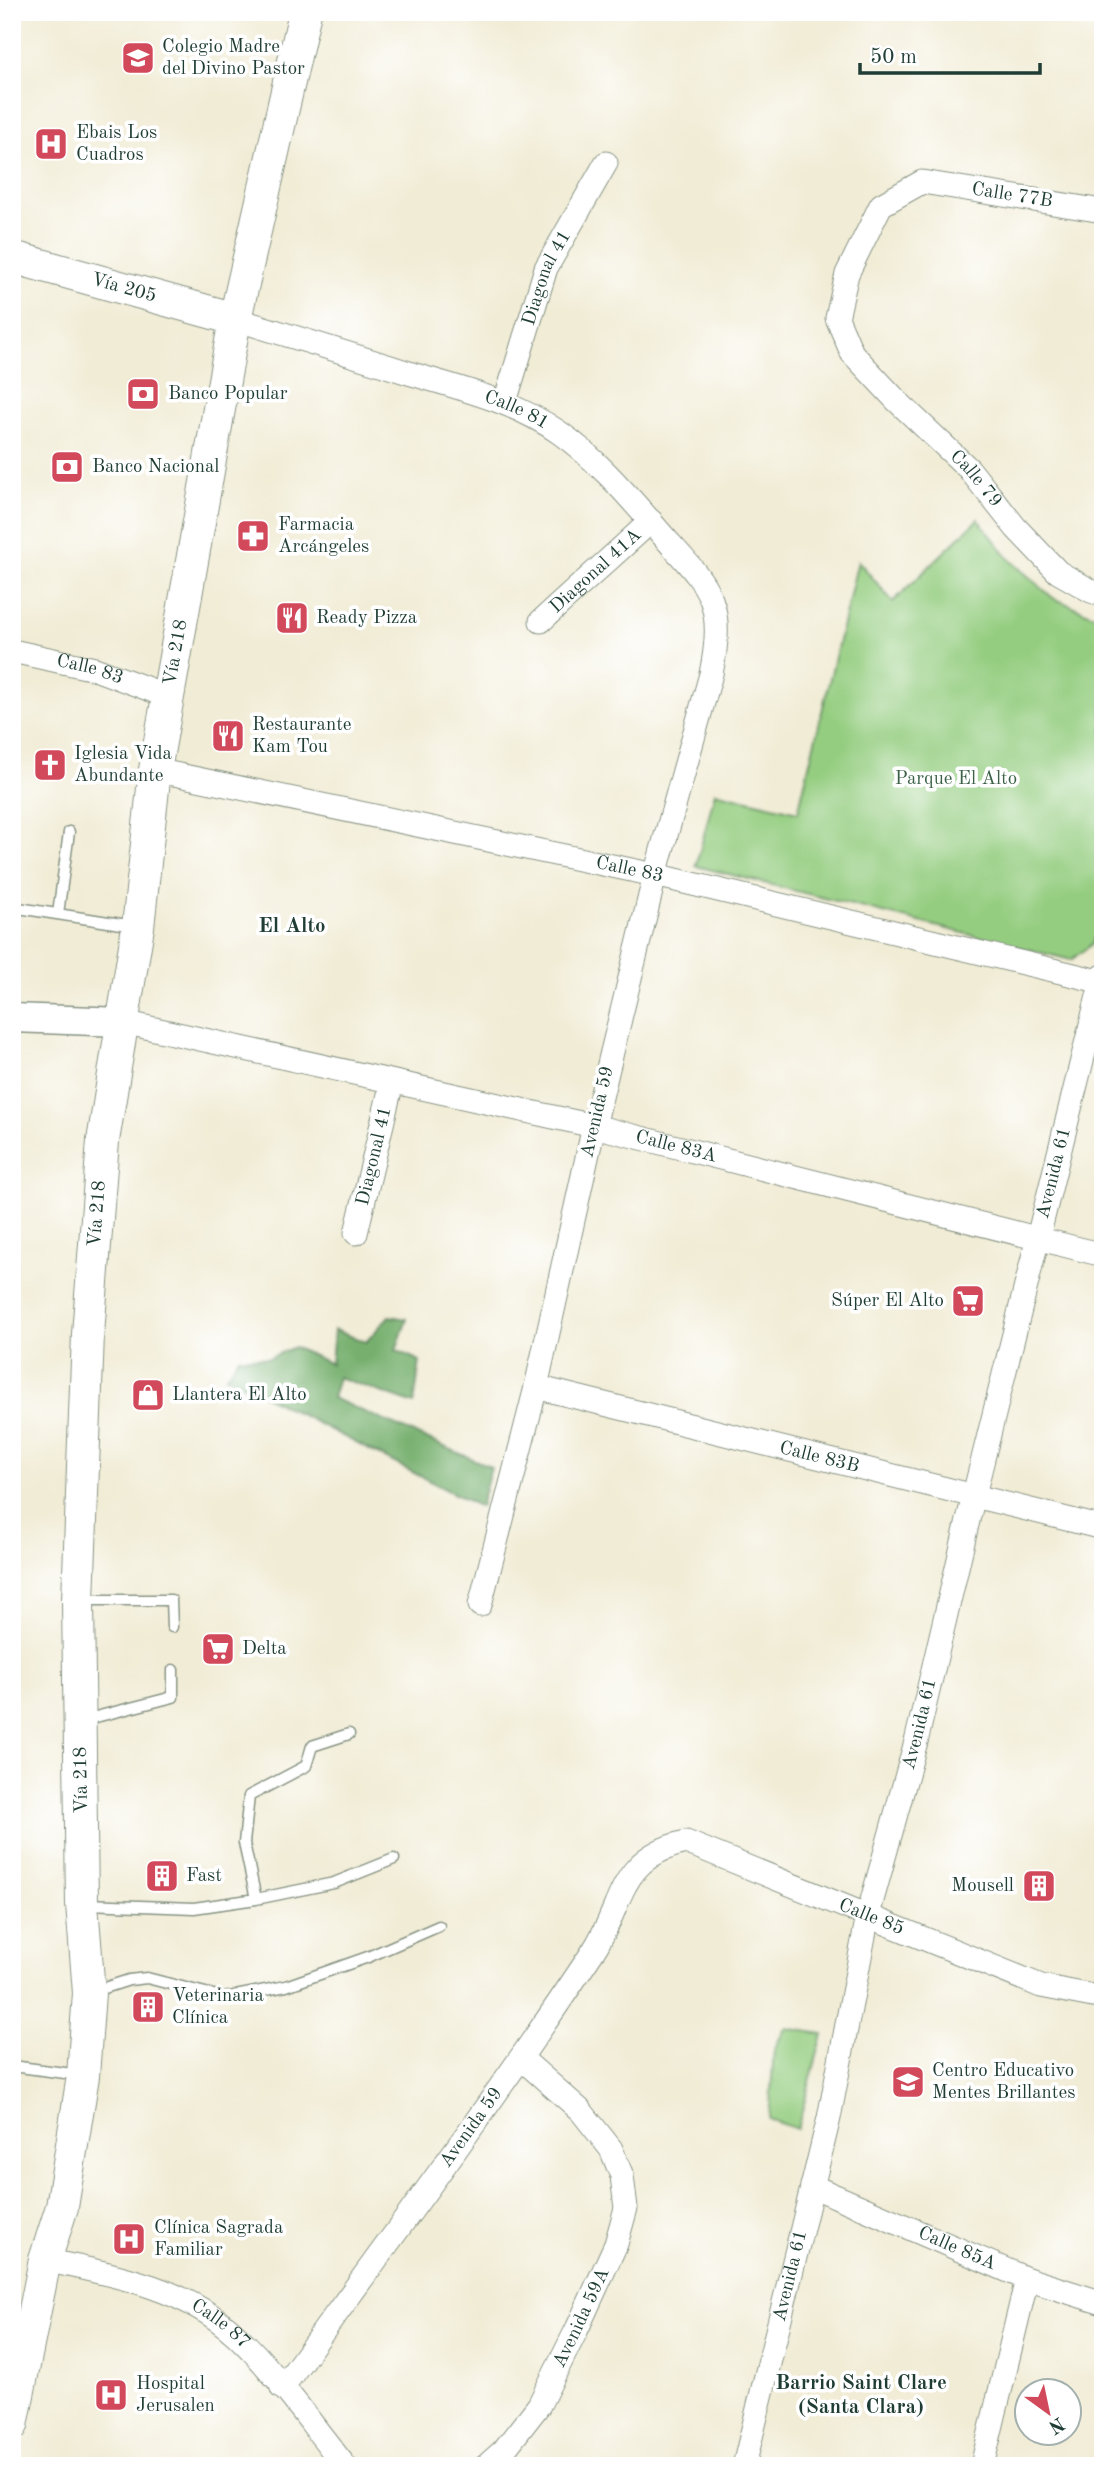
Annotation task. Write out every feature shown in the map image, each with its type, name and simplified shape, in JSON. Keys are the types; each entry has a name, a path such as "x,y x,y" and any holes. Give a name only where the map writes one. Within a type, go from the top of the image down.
{"main road":[{"name":"Vía 218","path":"12,2425 45,2260 62,2207 83,2076 89,1993 82,1904 78,1600 88,1334 103,1141 138,927 155,770 167,696 235,319 302,14"},
{"name":"Vía 205","path":"12,257 235,319"}],"street":[{"name":"Diagonal 41","path":"505,402 546,268 606,163"},
{"name":"Calle 77B","path":"922,182 1103,211"},
{"name":"Calle 79","path":"922,182 881,205 847,274 837,318 852,353 897,401 969,469 1016,528 1058,572 1103,596"},
{"name":"Calle 81","path":"235,319 505,402 560,433 607,474 699,577 712,597 718,620"},
{"name":"Diagonal 41A","path":"541,621 651,522"},
{"name":"Avenida 59","path":"481,1605 536,1387 594,1126 655,875 711,674 717,646 718,620"},
{"name":"Calle 83","path":"12,651 95,669 167,696"},
{"name":"Calle 83","path":"155,770 655,875 1102,980"},
{"name":"Avenida 61","path":"744,2466 829,2118 869,1915 917,1738 974,1495 1102,980"},
{"path":"12,1018 123,1022"},
{"name":"Calle 83A","path":"123,1022 594,1126 1103,1255"},
{"name":"Diagonal 41","path":"356,1233 391,1082"},
{"name":"Calle 83B","path":"536,1387 1103,1528"},
{"name":"Calle 85","path":"645,1858 667,1846 686,1842 1041,1986 1103,1998"},
{"name":"Avenida 59","path":"282,2388 522,2059 601,1940 623,1886 645,1858"},
{"name":"Avenida 59A","path":"486,2466 504,2450 539,2405 615,2244 626,2208 622,2176 611,2149 581,2111 522,2059"},
{"name":"Calle 85A","path":"812,2186 1027,2279 1103,2303"},
{"name":"Calle 87","path":"45,2260 123,2276 173,2296 214,2317 235,2334 345,2466"},
{"path":"982,2466 1027,2279"}],"lane":[{"path":"58,914 69,832"},
{"path":"12,906 138,927"},
{"path":"78,1600 171,1600 172,1628"},
{"path":"81,1720 173,1698 173,1670"},
{"path":"256,1899 244,1843 249,1796 306,1766 312,1746 349,1734"},
{"path":"82,1904 194,1908 334,1883 394,1859"},
{"path":"89,1993 129,1980 147,1978 225,1998 286,1986 368,1957 439,1926"},
{"path":"12,2066 83,2076"}],"green space":[{"name":"Parque El Alto","path":"978,519 1011,561 1053,598 1103,619 1103,903 1093,943 1071,960 696,866 715,792 798,812 858,561 893,602"},
{"path":"389,1316 407,1319 396,1350 420,1361 414,1404 338,1377 332,1398 491,1467 480,1507 226,1376 239,1357 269,1358 294,1347 331,1364 334,1330 366,1342"},
{"path":"785,2028 823,2034 797,2129 769,2119 774,2050"}],"place":[{"name":"Colegio Madre del Divino Pastor","path":"138,58"},
{"name":"Ebais Los Cuadros","path":"51,144"},
{"name":"Banco Popular","path":"143,394"},
{"name":"Banco Nacional","path":"67,467"},
{"name":"Farmacia Arcángeles","path":"253,536"},
{"name":"Ready Pizza","path":"292,618"},
{"name":"Restaurante Kam Tou","path":"228,736"},
{"name":"Iglesia Vida Abundante","path":"50,765"},
{"name":"Súper El Alto","path":"968,1301"},
{"name":"Llantera El Alto","path":"148,1395"},
{"name":"Delta","path":"218,1649"},
{"name":"Fast","path":"162,1876"},
{"name":"Mousell","path":"1039,1886"},
{"name":"Veterinaria Clínica","path":"148,2007"},
{"name":"Centro Educativo Mentes Brillantes","path":"908,2082"},
{"name":"Clínica Sagrada Familiar","path":"129,2239"},
{"name":"Hospital Jerusalen","path":"111,2395"}],"district":[{"name":"El Alto","path":"292,926"},
{"name":"Barrio Saint Clare (Santa Clara)","path":"861,2395"}]}
